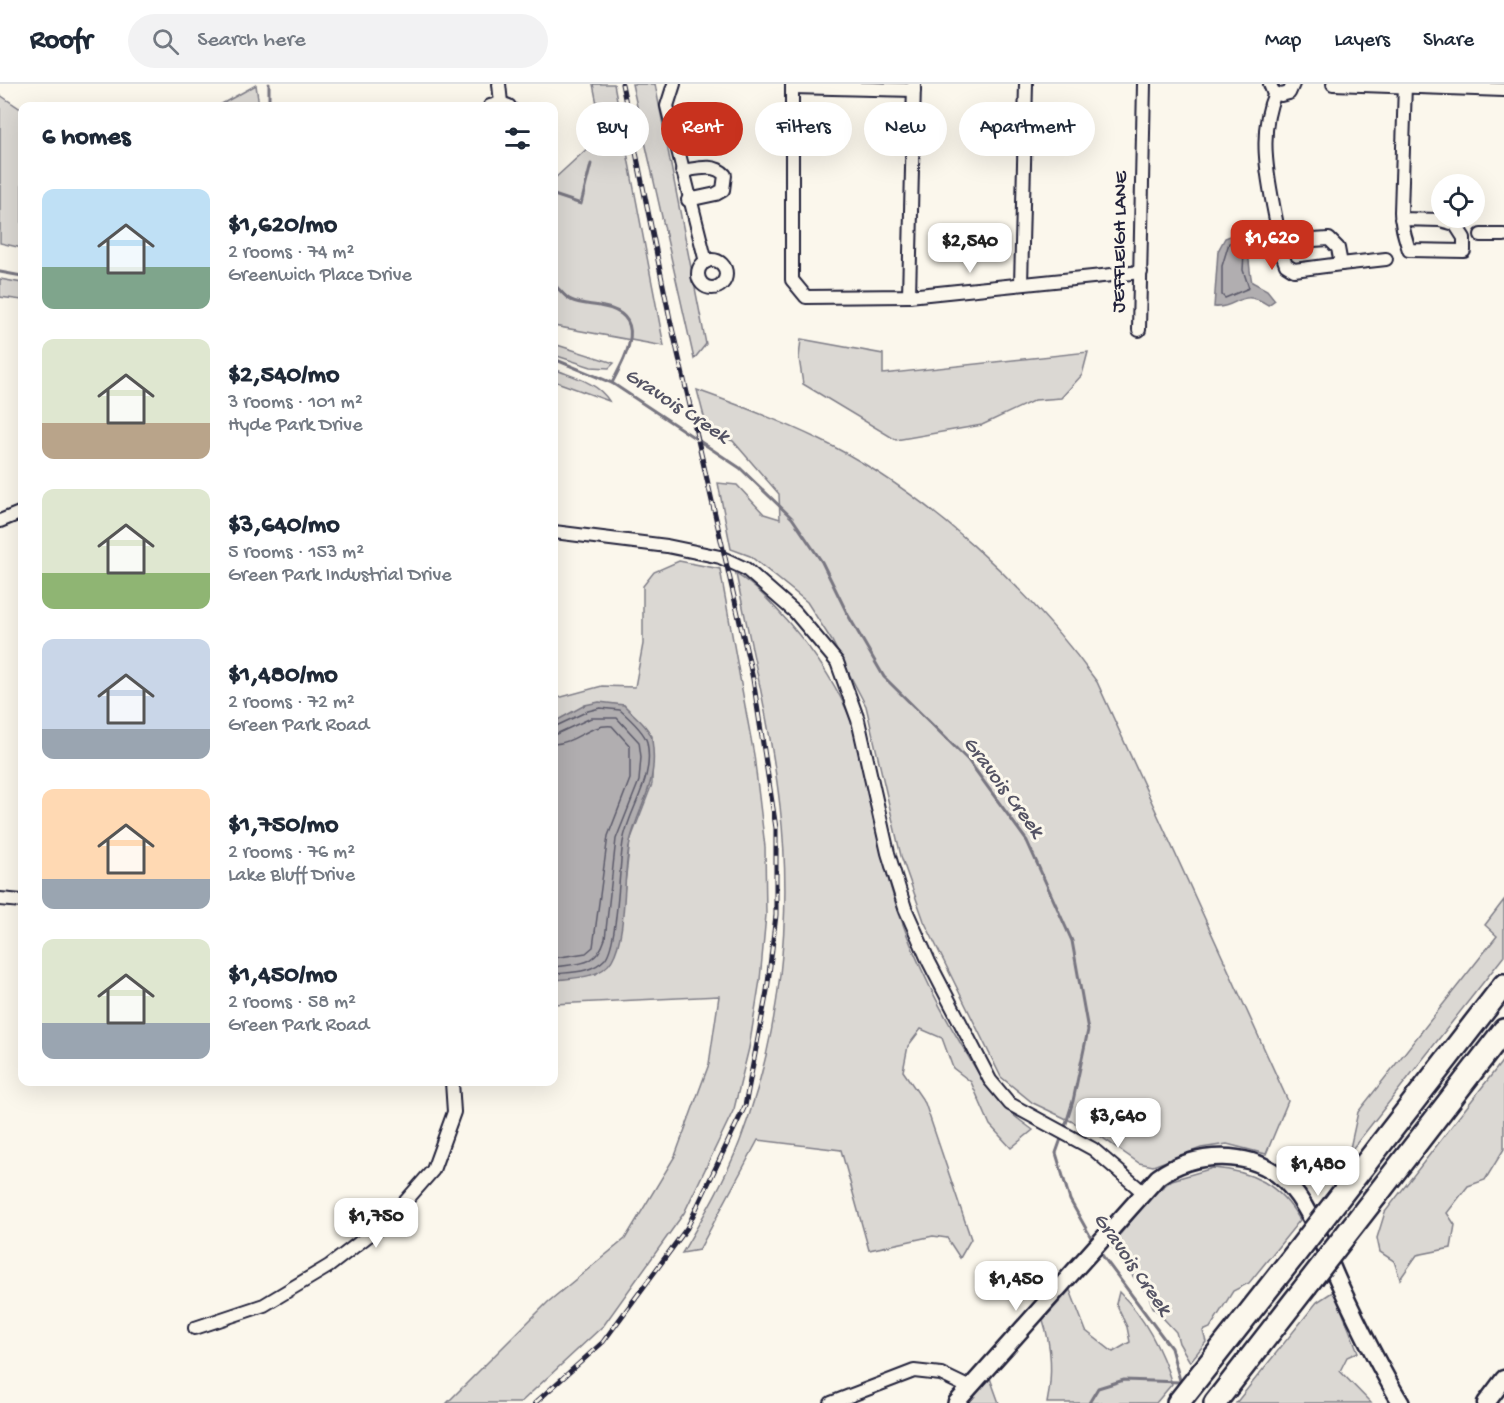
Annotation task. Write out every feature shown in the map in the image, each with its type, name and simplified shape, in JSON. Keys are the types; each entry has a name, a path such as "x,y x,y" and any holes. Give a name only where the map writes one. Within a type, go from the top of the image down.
{"highway":[{"path":"1178,1403 1504,985"},
{"path":"1215,1403 1504,1030"}],"main road":[{"path":"1486,1403 1504,1379"}],"street":[{"path":"499,84 500,102"},
{"path":"674,84 667,106 688,200 706,262"},
{"path":"1021,284 1026,84"},
{"name":"JEFFLEIGH LANE","path":"1139,330 1144,84"},
{"path":"1293,84 1291,90 1285,95 1272,88 1267,129 1268,175 1286,265 1294,270 1386,259"},
{"path":"1333,84 1504,90"},
{"path":"909,296 914,87 792,85 792,280 806,297 909,296 1141,272"},
{"path":"1401,219 1440,220 1455,224 1464,238 1464,251 1409,250 1401,219 1405,85"},
{"path":"682,171 711,167 720,169 725,174 723,190 716,194 688,200"},
{"path":"1481,235 1504,235"},
{"path":"1281,242 1329,239 1338,248 1341,264"},
{"path":"0,521 18,514"},
{"path":"558,532 667,546 720,557 746,569 795,612 837,662 858,720 888,853 906,908 929,962 990,1080 1010,1104 1099,1154 1144,1193"},
{"path":"0,899 18,901"},
{"path":"195,1328 264,1305 329,1266 390,1219 433,1170 454,1112 452,1086"},
{"path":"956,1403 1144,1193 1167,1171 1205,1158 1223,1158 1253,1162 1284,1180 1310,1216 1360,1329 1401,1403"},
{"path":"831,1403 914,1371 941,1374 970,1388"}],"shaded area":[{"path":"593,84 614,84 617,102 597,102"},
{"path":"632,84 655,84 661,115 661,156 669,156 706,344 694,359 648,156 649,102 636,102"},
{"path":"256,85 258,102 225,102"},
{"path":"0,95 18,107 18,247 0,243"},
{"path":"579,156 628,156 664,346 558,327 558,175"},
{"path":"0,279 18,282 18,299 0,297"},
{"path":"801,339 883,354 883,374 1088,352 1082,375 1061,398 1035,400 982,425 896,440 803,384 799,358"},
{"path":"558,345 614,363 609,368 591,367 558,356"},
{"path":"558,371 592,385 609,401 558,382"},
{"path":"697,390 820,440 860,461 898,486 973,545 1007,578 1040,612 1097,682 1288,1101 1266,1154 1227,1144 1201,1148 1153,1166 1139,1163 1094,1132 1033,1103 1001,1077 924,921 901,856 866,706 832,641 807,602 750,556 731,549 718,483 737,485 764,514 780,519 779,494 733,441 708,432"},
{"path":"679,561 720,569 754,755 765,847 766,915 760,980 749,1048 734,1109 684,1213 604,1325 520,1403 447,1403 548,1302 625,1239 675,1156 709,1064 719,996 558,1004 558,979 596,974 611,961 618,943 630,841 652,784 652,736 624,705 558,720 558,698 602,686 635,687 643,644 643,586 654,572"},
{"path":"736,574 758,590 789,623 817,658 840,696 858,741 894,900 928,984 991,1092 1009,1111 1033,1130 1011,1148 990,1125 971,1082 953,1068 942,1038 921,1029 908,1046 903,1071 925,1103 971,1239 960,1258 947,1238 933,1236 869,1250 841,1150 758,1140 699,1250 682,1253 728,1170 754,1101 774,1018 784,933 784,848 780,806 761,690"},
{"path":"1504,900 1504,956 1349,1153 1358,1112 1497,936 1485,925"},
{"path":"1504,1059 1504,1149 1485,1180 1468,1186 1447,1213 1455,1225 1451,1248 1417,1255 1400,1279 1394,1261 1380,1252 1377,1238 1385,1212"},
{"path":"1213,1168 1241,1172 1264,1182 1284,1198 1300,1220 1249,1283 1233,1291 1210,1328 1203,1331 1206,1342 1190,1362 1179,1343 1176,1332 1153,1307 1148,1294 1122,1263 1111,1245 1154,1194 1172,1180"},
{"path":"1070,1290 1086,1331 1113,1352 1130,1342 1127,1327 1116,1304 1119,1292 1128,1301 1144,1323 1157,1347 1172,1384 1156,1403 1047,1403 1051,1361 1043,1320"},
{"path":"1334,1291 1358,1352 1347,1357 1340,1371 1371,1403 1236,1403 1317,1302"},
{"path":"990,1378 999,1403 967,1403"}],"water":[{"path":"1235,234 1247,250 1252,282 1267,290 1275,300 1268,305 1259,300 1245,298 1222,307 1214,307 1218,251 1225,238"},
{"path":"599,702 624,705 651,735 653,769 630,842 623,919 612,960 601,971 594,974 558,980 558,720 585,705"}],"waterway":[{"path":"269,84 269,102"},
{"path":"558,196 581,204 591,164"},
{"name":"Gravois Creek","path":"0,272 18,275"},
{"path":"558,289 571,300 604,307 618,312 626,319 630,328 630,338 623,361 612,383"},
{"name":"Gravois Creek","path":"558,361 612,383 740,468 792,518 822,562 848,615 884,677 968,760 1027,841 1072,941 1088,1030 1073,1101 1064,1130"},
{"name":"Gravois Creek","path":"1062,1136 1056,1153 1070,1200 1093,1241"},
{"name":"Gravois Creek","path":"1099,1251 1171,1348 1181,1384"},
{"path":"1089,1403 1098,1388 1124,1380 1180,1382"}],"railway":[{"path":"535,1403 603,1342 687,1228 745,1106 767,991 776,915 776,828 753,679 670,319 622,84"}]}
